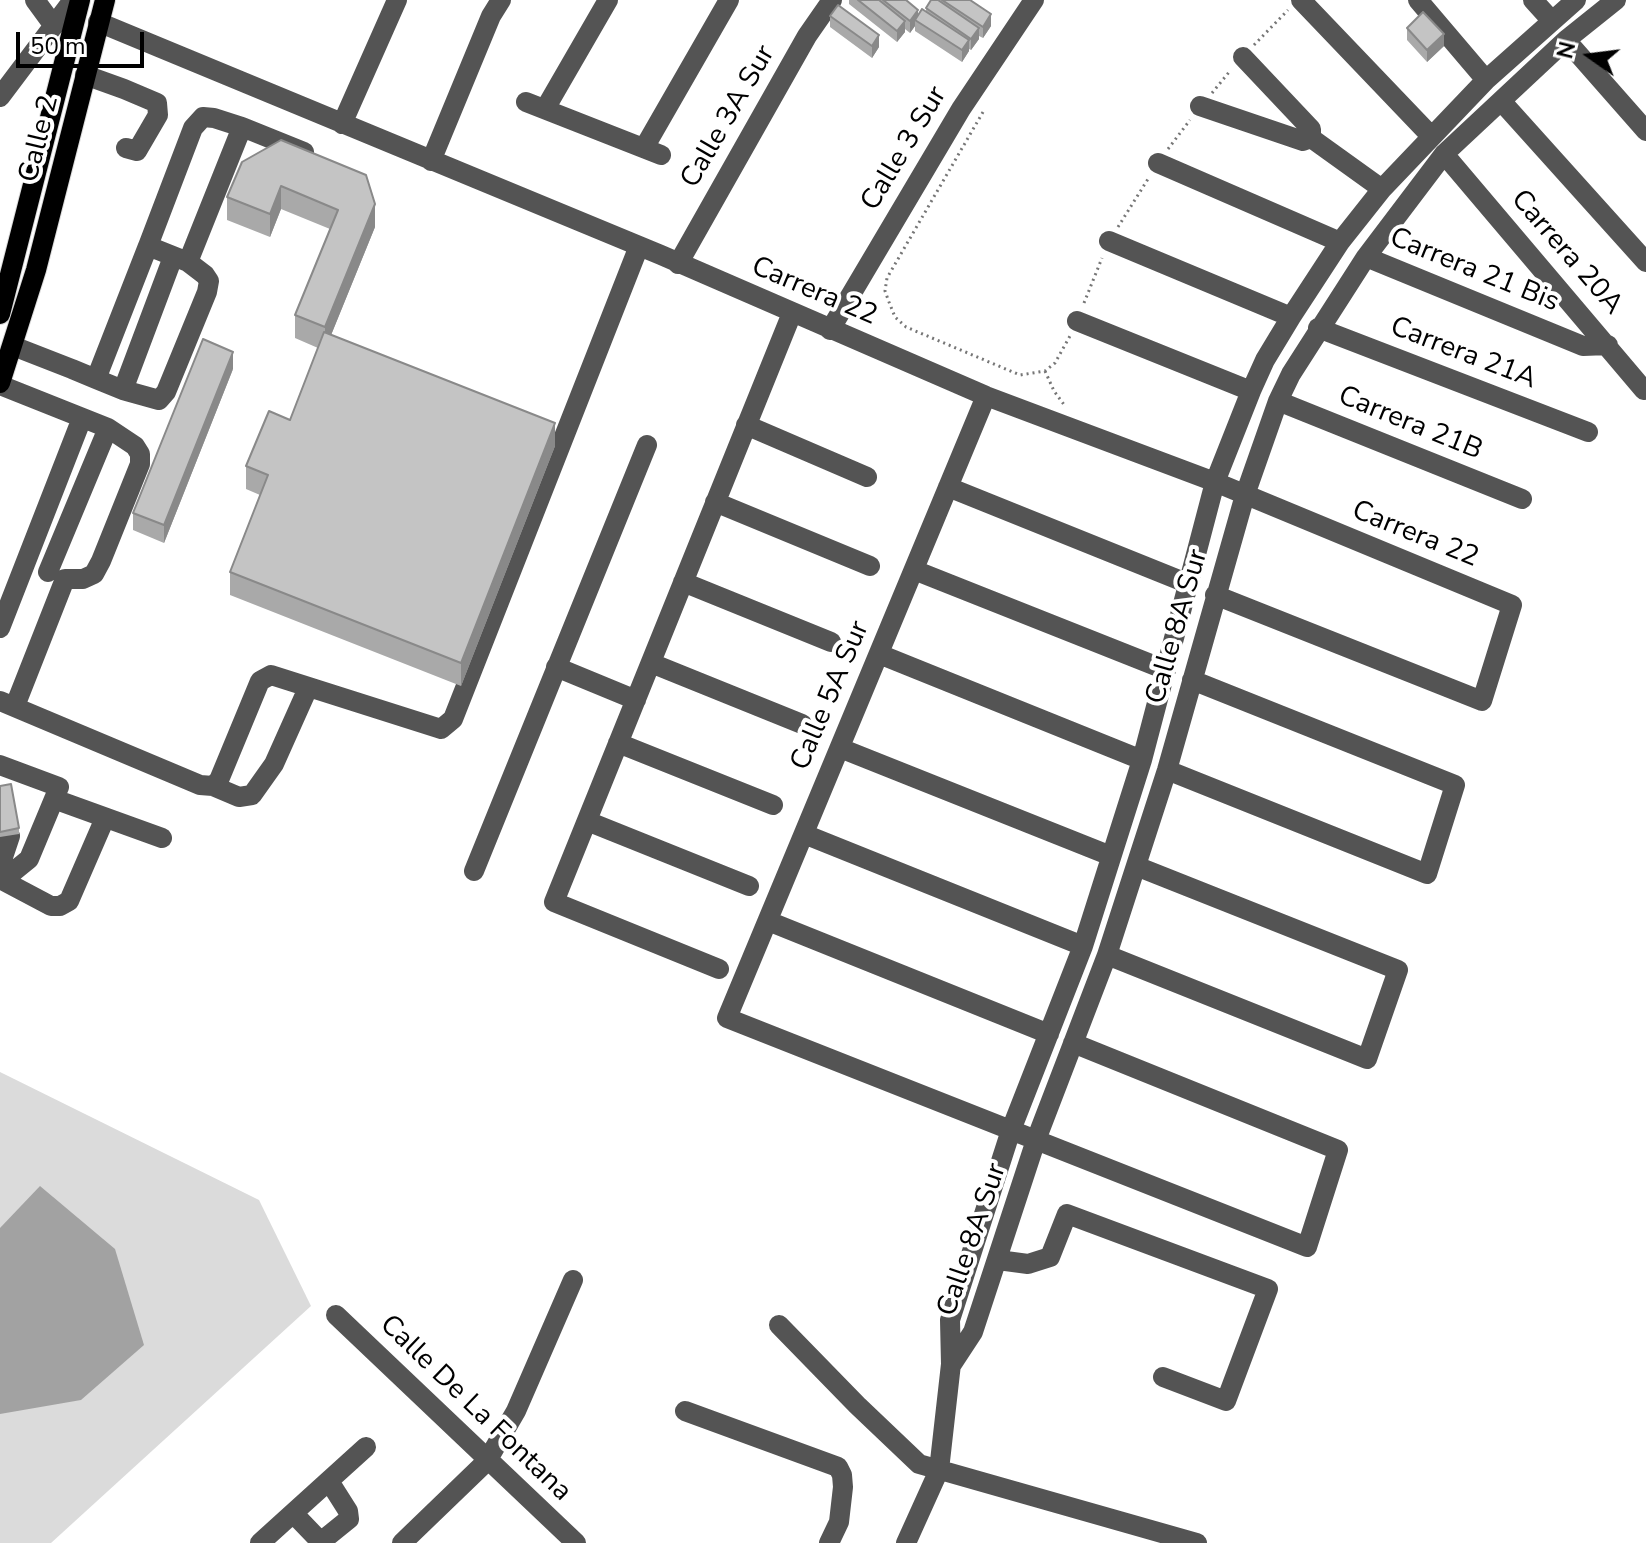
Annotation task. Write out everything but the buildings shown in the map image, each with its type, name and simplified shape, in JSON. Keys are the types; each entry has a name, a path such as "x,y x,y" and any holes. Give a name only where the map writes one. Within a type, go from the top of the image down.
{"main road":[{"name":"Calle 2","path":"0,314 80,0"},
{"name":"Calle 2","path":"0,384 36,270 105,0"}],"street":[{"path":"35,0 54,26"},
{"path":"0,97 73,0"},
{"path":"342,124 397,0"},
{"path":"431,161 491,16 501,0"},
{"path":"545,109 608,0"},
{"path":"526,102 652,152 729,0"},
{"name":"Calle 3A Sur","path":"678,264 807,36 832,0"},
{"name":"Calle 3 Sur","path":"830,330 961,109 1034,0"},
{"path":"1301,0 1431,136"},
{"path":"1418,0 1486,80"},
{"path":"1533,0 1552,21"},
{"name":"Calle 8A Sur","path":"906,1543 939,1470 951,1364 950,1320 1011,1130 1083,946 1142,760 1215,482 1251,391 1265,360 1291,317 1340,242 1382,189 1486,80 1576,0"},
{"name":"Calle 8A Sur","path":"951,1364 973,1332 1036,1140 1107,955 1167,770 1245,495 1278,401 1318,328 1366,257 1444,154 1566,40 1616,0"},
{"name":"Carrera 22","path":"98,22 639,246 986,396 1215,482 1512,605 1482,701 1215,595"},
{"path":"1566,40 1646,131"},
{"path":"1243,57 1311,129 1311,138"},
{"path":"85,75 157,103 158,115 137,151 126,148"},
{"path":"1502,102 1646,262"},
{"path":"1200,106 1303,141 1311,138"},
{"path":"96,379 193,128 203,117 242,127 327,161"},
{"path":"123,390 242,127"},
{"path":"1311,138 1382,189"},
{"name":"Carrera 20A","path":"1444,154 1644,390"},
{"path":"1158,163 1340,242"},
{"path":"1109,241 1291,317"},
{"path":"13,346 123,390 159,400 166,392 209,281 181,260 148,246"},
{"path":"213,786 219,780 260,681 271,675 441,729 453,719 639,246"},
{"name":"Carrera 21 Bis","path":"1366,257 1583,346 1608,345"},
{"path":"719,969 554,902 792,313"},
{"path":"1077,321 1251,391"},
{"name":"Carrera 21A","path":"1318,328 1588,432"},
{"path":"0,384 108,428 135,446 140,454 140,464 94,574 83,579 57,576 26,563"},
{"name":"Calle 5A Sur","path":"986,396 727,1018 1011,1130"},
{"name":"Carrera 21B","path":"1278,401 1522,499"},
{"path":"0,628 82,418"},
{"path":"746,425 867,477"},
{"path":"108,428 57,576 7,704 200,785 213,786 239,797 252,795 274,764 308,688"},
{"path":"474,871 647,445"},
{"path":"948,487 1189,584"},
{"path":"715,502 870,566"},
{"path":"914,570 1166,670"},
{"path":"683,582 831,642"},
{"path":"879,654 1142,760"},
{"path":"651,663 802,724"},
{"path":"556,667 636,700"},
{"path":"1167,770 1427,874 1455,785 1192,680"},
{"path":"618,743 773,805"},
{"path":"840,748 1111,856"},
{"path":"0,878 29,859 59,787 4,767 2,792"},
{"path":"54,799 162,838"},
{"path":"0,878 51,906 60,906 69,901 105,818"},
{"path":"587,821 749,886"},
{"path":"804,834 1083,946"},
{"path":"0,866 10,836"},
{"path":"1107,955 1367,1059 1398,970 1136,866"},
{"path":"768,921 1049,1034"},
{"path":"1011,1130 1307,1247 1338,1150 1073,1043"},
{"path":"998,1260 1028,1264 1050,1257 1067,1214 1268,1289 1226,1401 1163,1377"},
{"path":"402,1543 487,1461 516,1411 573,1280"},
{"name":"Calle De La Fontana","path":"336,1315 576,1543"},
{"path":"779,1325 919,1464 1197,1543"},
{"path":"685,1411 838,1467 842,1475 839,1522 829,1543"},
{"path":"260,1543 366,1447"},
{"path":"293,1513 321,1542 349,1519 348,1511 329,1481"}],"path":[{"path":"990,100 887,278 885,291 895,317 906,327 1020,375 1045,371"}],"shaded area":[{"path":"0,1072 259,1200 311,1306 51,1543 0,1543"},
{"path":"40,1186 115,1249 144,1345 81,1400 0,1414 0,1228"}]}
